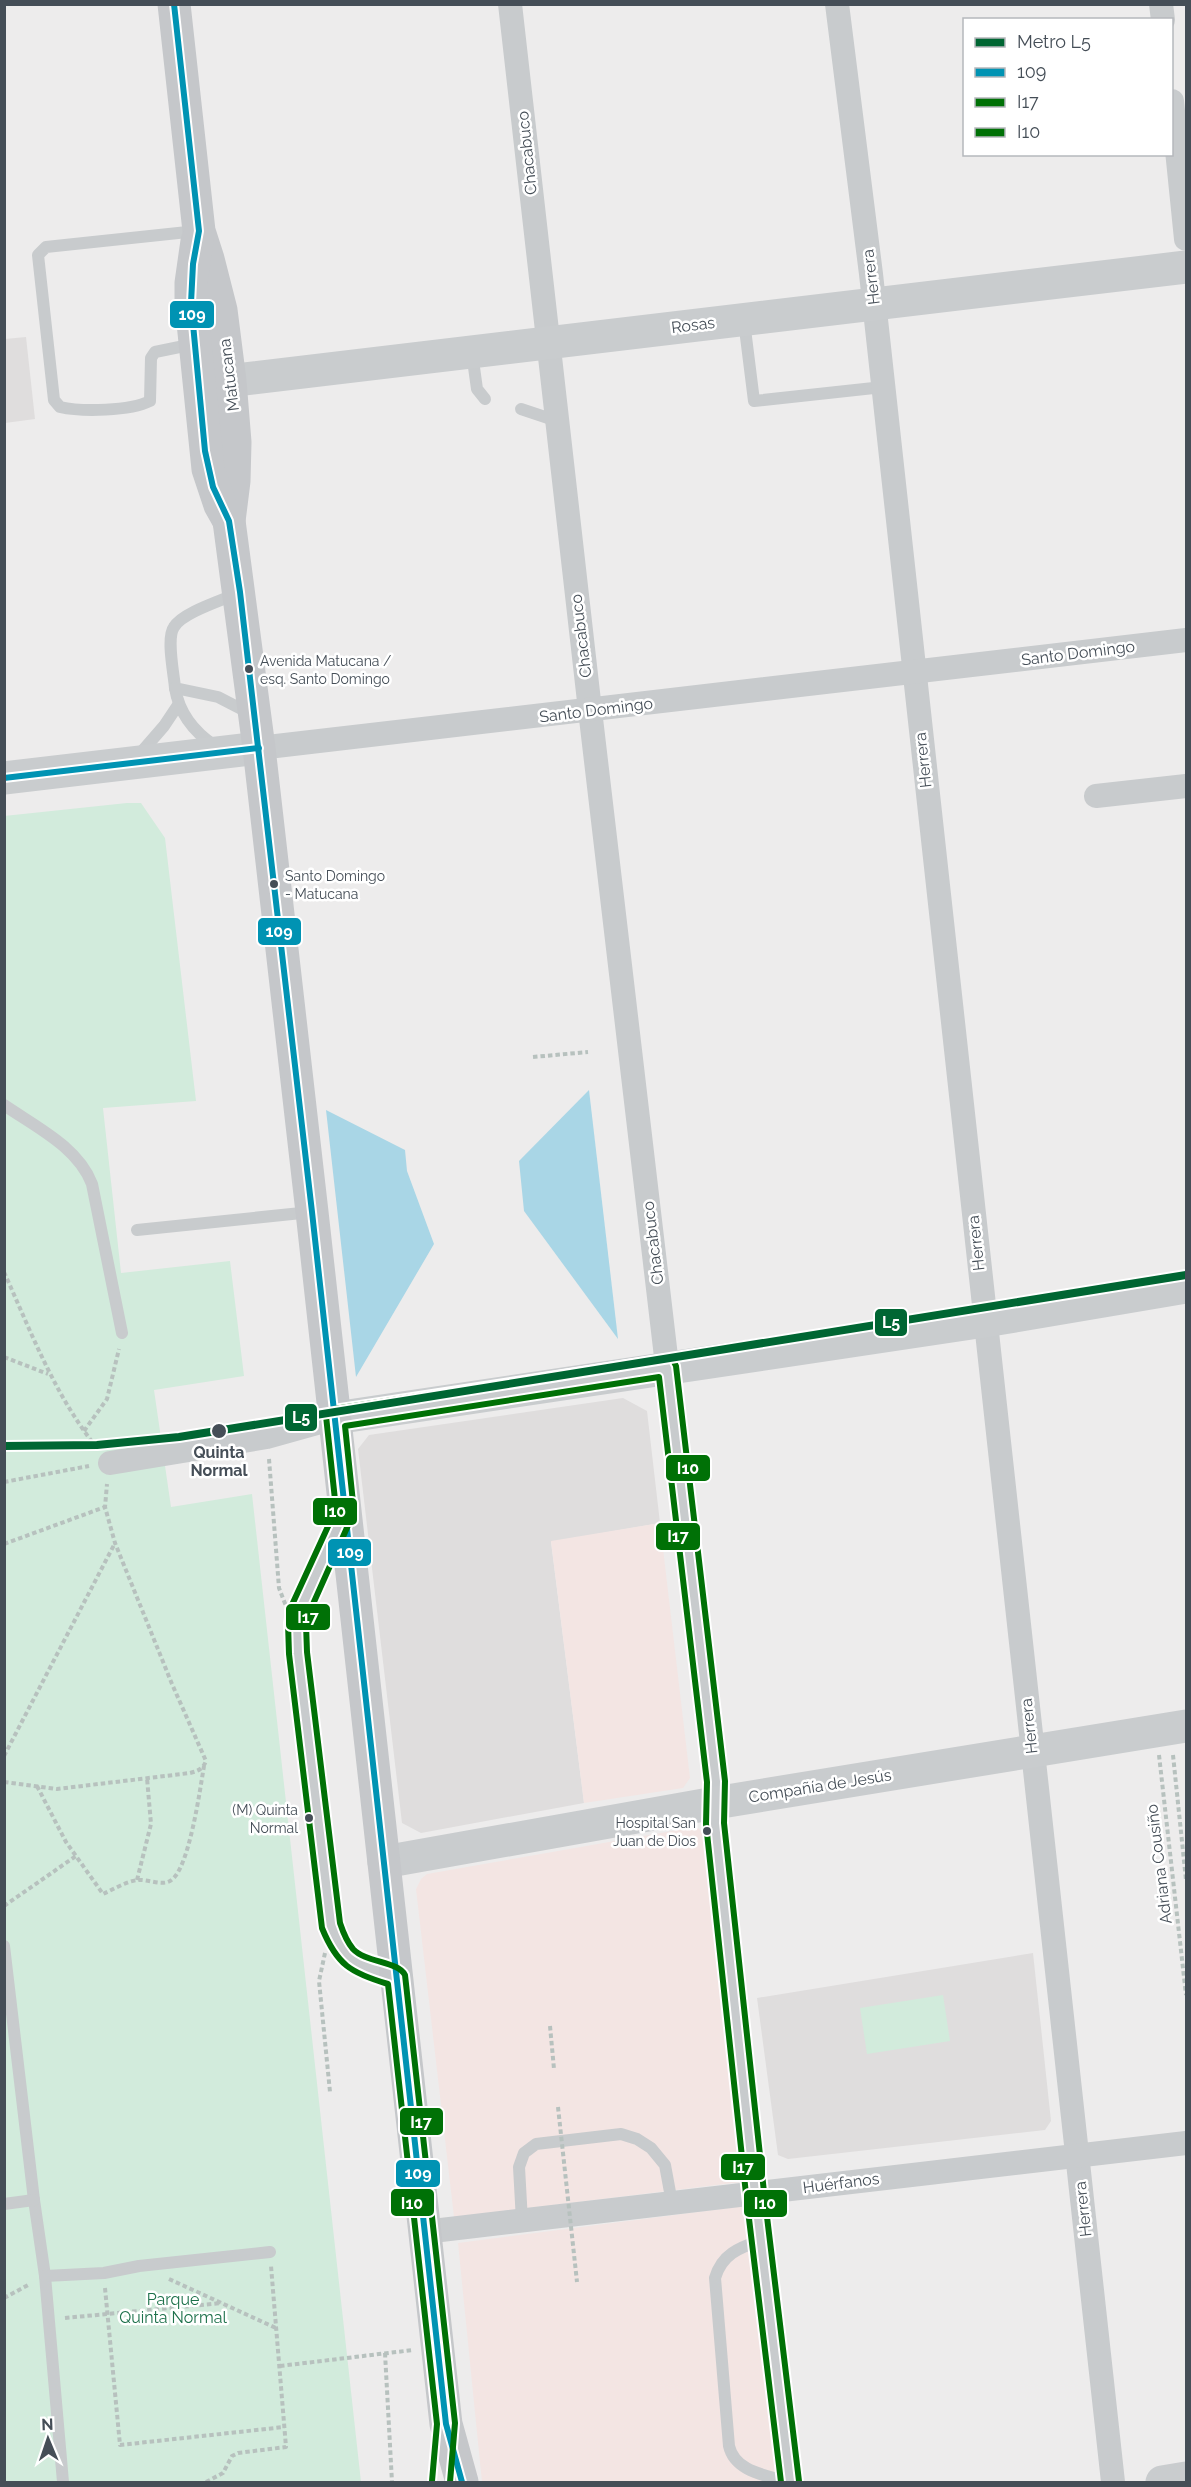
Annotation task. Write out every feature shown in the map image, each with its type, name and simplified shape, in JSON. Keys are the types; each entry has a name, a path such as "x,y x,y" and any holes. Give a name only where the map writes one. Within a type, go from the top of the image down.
{"main road":[{"name":"Matucana","path":"174,4 199,231 221,310 214,382"},
{"name":"Matucana","path":"199,231 191,283 195,344 214,382 235,442 234,481 229,521 259,748 312,1212 446,2424 462,2482"},
{"name":"Matucana","path":"441,2482 446,2424"}],"street":[{"name":"Chacabuco","path":"510,4 716,1782 715,1823 789,2482"},
{"name":"Herrera","path":"837,4 874,304 1113,2482"},
{"path":"1173,111 1186,239"},
{"name":"Rosas","path":"214,382 1186,267"},
{"name":"Santo Domingo","path":"4,778 914,674 1186,640"},
{"path":"1096,796 1186,786"},
{"path":"110,1463 267,1437 335,1418 985,1321 1186,1287"},
{"name":"Compañía de Jesús","path":"384,1862 715,1803 1171,1728"},
{"name":"Huérfanos","path":"424,2232 1186,2143"},
{"path":"1162,2482 1186,2478"}],"lane":[{"path":"195,344 155,352 151,358 150,402 140,406 73,410 60,408 54,400 38,255 46,247 199,231"},
{"path":"744,320 754,401 883,387"},
{"path":"471,352 477,389 485,399"},
{"path":"521,409 557,421"},
{"path":"224,752 198,732 178,705 171,643 173,628 183,618 240,592"},
{"path":"175,688 218,697 254,716"},
{"path":"130,763 148,745 178,705"},
{"path":"4,1105 63,1145 74,1155 88,1174 122,1334"},
{"path":"136,1230 312,1212"},
{"path":"345,1510 305,1597 297,1623 297,1636 332,1925 340,1947 350,1960 396,1977"},
{"path":"4,1946 45,2276 63,2482"},
{"path":"522,2220 519,2167 524,2153 536,2144 621,2134 637,2139 651,2148 665,2165 672,2203"},
{"path":"4,2204 34,2200"},
{"path":"761,2240 728,2255 719,2265 715,2278 729,2446 731,2454 740,2465 789,2482"},
{"path":"45,2276 104,2272 270,2252"}],"path":[{"path":"533,1057 588,1052"},
{"path":"4,1272 49,1374 4,1357"},
{"path":"84,1431 107,1398 122,1334"},
{"path":"267,1437 279,1588 297,1636"},
{"path":"5,1482 110,1463"},
{"path":"4,1545 105,1507"},
{"path":"4,1756 116,1543 172,1684 206,1761 188,1850 180,1870 171,1881 163,1883 137,1880 103,1894 76,1856 37,1786"},
{"name":"Adriana Cousiño","path":"1171,1728 1186,1880"},
{"name":"Adriana Cousiño","path":"1171,1728 1186,1995"},
{"path":"4,1782 57,1789 190,1773 204,1766"},
{"path":"137,1880 151,1824 147,1778"},
{"path":"4,1906 76,1856"},
{"path":"330,2092 319,1981 332,1925"},
{"path":"550,2026 554,2069"},
{"path":"558,2107 577,2282"},
{"path":"206,2482 223,2473 232,2456 238,2452 286,2447 270,2252"},
{"path":"139,2266 276,2328"},
{"path":"104,2272 120,2445 284,2427"},
{"path":"4,2298 45,2276"},
{"path":"49,2320 222,2303"},
{"path":"280,2366 423,2349"},
{"path":"385,2353 392,2482"}],"shaded area":[{"path":"26,337 35,419 5,423 5,339"},
{"path":"623,1398 647,1411 660,1523 551,1542 584,1803 421,1833 402,1823 358,1449 369,1435"},
{"name":"Hospital San Juan de Dios","path":"660,1523 690,1778 683,1788 584,1803 551,1541"},
{"name":"Hospital San Juan de Dios","path":"698,1828 705,1835 741,2182 454,2217 416,1889 421,1879 427,1874"},
{"path":"1033,1953 1051,2121 1045,2130 788,2159 778,2155 757,1998"},
{"path":"752,2205 780,2482 482,2482 458,2243"}],"green space":[{"name":"Parque Quinta Normal","path":"141,803 165,838 196,1101 103,1108 121,1273 230,1261 244,1376 154,1390 171,1507 252,1494 361,2482 5,2482 4,816"},
{"path":"943,1995 950,2041 867,2054 860,2008"}],"water":[{"path":"589,1090 618,1339 524,1211 519,1161"},
{"path":"326,1110 405,1150 407,1171 434,1244 356,1377"}],"metro line":[{"name":"L5","path":"4,1446 97,1445 179,1437 1186,1275"}],"transit line":[{"name":"109","path":"174,4 199,231 193,264 191,303 205,451 213,487 229,521 240,592 312,1212 446,2424 462,2482"},
{"name":"109","path":"4,778 259,748"},
{"name":"I10","path":"432,2481 437,2424 388,1984 364,1976 347,1966 333,1951 322,1928 289,1654 288,1623 291,1607 336,1509 326,1416 334,1409 667,1358 673,1360 676,1366 725,1781 724,1823 764,2192 799,2481"},
{"name":"I17","path":"450,2482 455,2423 405,1975 396,1967 359,1954 349,1943 340,1923 307,1652 306,1624 354,1512 345,1426 659,1377 707,1782 706,1824 746,2194 781,2482"}],"place":[{"name":"Avenida Matucana / esq. Santo Domingo","path":"249,669"},
{"name":"Santo Domingo - Matucana","path":"274,884"},
{"name":"Quinta Normal","path":"219,1431"},
{"name":"(M) Quinta Normal","path":"309,1818"},
{"name":"Hospital San Juan de Dios","path":"707,1831"}]}
